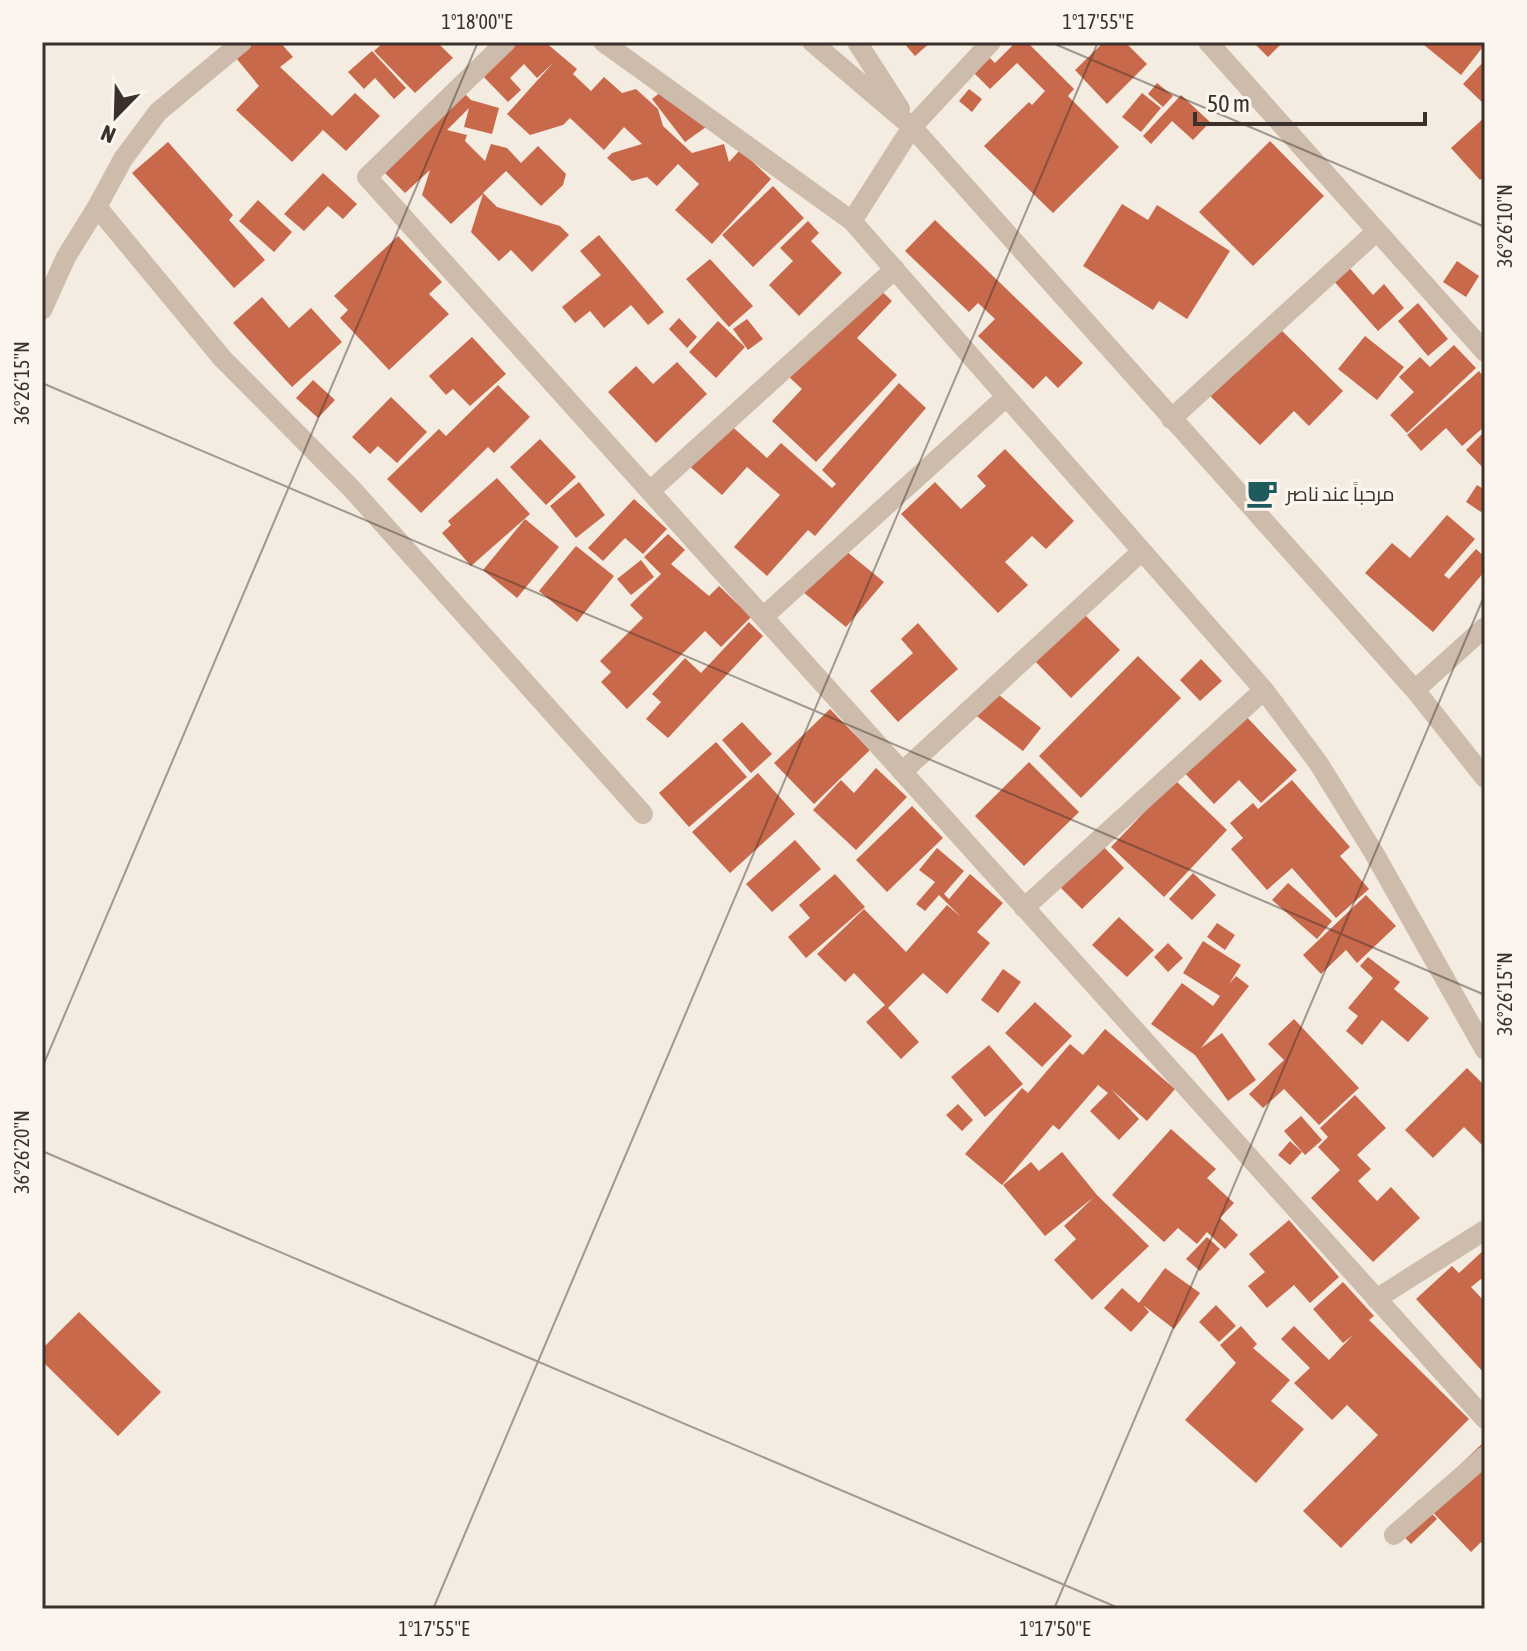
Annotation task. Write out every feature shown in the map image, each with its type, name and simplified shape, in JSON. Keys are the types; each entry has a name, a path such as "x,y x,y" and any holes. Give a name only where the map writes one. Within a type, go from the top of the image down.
{"street":[{"path":"42,310 66,257 123,159 158,112 242,42"},
{"path":"506,42 367,177 1485,1419"},
{"path":"603,42 852,221 1264,690 1319,764 1374,853 1485,1050"},
{"path":"812,42 912,127 1415,690 1485,778"},
{"path":"857,42 912,127"},
{"path":"852,221 912,127 991,42"},
{"path":"1208,42 1485,352"},
{"path":"97,207 222,358 351,488 643,814"},
{"path":"1171,419 1377,231"},
{"path":"650,491 895,269"},
{"path":"763,617 1006,397"},
{"path":"902,772 1142,551"},
{"path":"1415,690 1485,627"},
{"path":"1024,908 1264,690"},
{"path":"1376,1299 1485,1230"},
{"path":"1394,1535 1485,1456"}],"building":[{"path":"233,42 280,42 293,57 280,67 332,116 355,93 380,116 346,151 323,130 292,162 236,110 259,86 227,47"},
{"path":"384,42 437,42 453,58 415,93 374,51"},
{"path":"512,42 545,42 577,69 573,74 591,91 604,77 622,93 636,89 658,109 663,126 692,153 724,144 729,162 740,150 771,179 712,244 675,210 699,184 678,164 657,186 647,177 632,181 607,158 612,153 642,144 624,127 604,150 570,118 563,125 530,135 507,114 553,63 537,78 524,64 510,78 521,90 508,102 480,73"},
{"path":"903,42 931,42 915,56"},
{"path":"1016,42 1027,42 1074,89 1068,96 1119,147 1053,213 984,146 1029,102 1032,105 1045,91 1017,63 990,89 974,73 990,58 995,63"},
{"path":"1104,42 1125,42 1147,64 1107,104 1075,70"},
{"path":"1253,42 1283,42 1268,57"},
{"path":"1427,42 1485,44 1461,75 1424,45"},
{"path":"372,51 406,88 394,99 375,78 364,89 348,72"},
{"path":"1485,60 1485,105 1463,84"},
{"path":"672,83 706,127 685,142 652,99"},
{"path":"1157,83 1173,96 1163,107 1148,94"},
{"path":"459,88 471,100 499,108 492,134 464,127 469,108 447,130 467,135 465,141 485,161 491,144 507,148 521,163 538,146 566,174 563,185 541,206 506,171 483,193 497,207 560,226 569,235 532,272 511,250 499,261 471,232 483,194 451,224 422,195 430,170 405,193 373,161"},
{"path":"969,89 982,99 972,112 959,101"},
{"path":"1142,93 1161,108 1141,132 1122,117"},
{"path":"1181,95 1210,122 1193,140 1172,121 1151,144 1143,136"},
{"path":"1485,117 1485,176 1480,180 1451,148"},
{"path":"1270,141 1324,196 1253,266 1199,212"},
{"path":"168,142 233,215 229,220 265,260 234,288 132,173"},
{"path":"323,173 357,204 343,219 328,206 304,231 284,214"},
{"path":"773,186 804,218 753,267 722,235"},
{"path":"258,200 292,232 274,252 239,221"},
{"path":"1122,204 1148,220 1157,205 1230,251 1187,319 1159,301 1153,310 1083,266"},
{"path":"935,220 1083,363 1058,388 1046,376 1033,389 978,336 995,319 978,303 969,312 905,251"},
{"path":"808,221 819,233 811,241 842,273 799,316 769,285 793,261 780,248"},
{"path":"599,235 664,312 648,325 631,305 604,328 590,311 575,323 562,307 601,275 580,251"},
{"path":"398,236 442,282 429,294 449,314 389,370 340,318 348,310 334,296"},
{"path":"710,259 753,306 729,327 686,279"},
{"path":"1457,261 1479,276 1466,297 1443,282"},
{"path":"1347,265 1373,295 1384,284 1404,308 1378,331 1332,279"},
{"path":"874,284 892,301 857,338 897,375 816,462 772,421 802,389 788,376"},
{"path":"262,297 289,328 311,308 342,342 292,387 233,323"},
{"path":"1418,303 1448,339 1428,356 1398,321"},
{"path":"679,318 697,337 687,348 669,329"},
{"path":"747,319 763,339 748,350 733,329"},
{"path":"718,321 745,347 716,378 689,352"},
{"path":"1273,322 1343,391 1309,426 1294,411 1260,445 1205,391"},
{"path":"1365,336 1404,367 1377,400 1338,369"},
{"path":"472,337 506,374 470,406 453,389 446,395 429,376"},
{"path":"1454,345 1476,368 1407,433 1390,415 1414,392 1399,377 1420,357 1430,367"},
{"path":"677,362 707,394 656,443 608,392 636,366 653,384"},
{"path":"1479,371 1485,378 1485,426 1462,446 1446,428 1421,451 1407,435"},
{"path":"313,380 335,400 318,418 296,398"},
{"path":"899,383 926,408 815,536 808,530 767,576 734,547 780,495 747,467 722,495 687,464 726,421 767,458 781,443 832,488 836,484 822,470"},
{"path":"498,385 530,417 494,453 488,447 421,513 387,479 439,429 446,436"},
{"path":"391,397 427,432 397,463 378,446 370,454 352,437"},
{"path":"1485,431 1485,470 1466,450"},
{"path":"540,439 576,477 546,505 510,467"},
{"path":"1005,449 1074,521 1046,549 1032,536 1005,562 1028,585 998,613 901,514 935,482 961,509 986,486 977,476"},
{"path":"497,478 530,514 471,566 442,533 451,525 448,521"},
{"path":"579,482 605,515 576,538 550,506"},
{"path":"1477,485 1485,490 1485,506 1481,512 1466,502"},
{"path":"634,499 667,529 643,554 625,538 603,561 588,548"},
{"path":"1447,515 1475,539 1444,575 1449,579 1476,549 1485,557 1485,571 1433,632 1365,573 1392,543 1410,558"},
{"path":"525,519 559,547 517,598 483,570"},
{"path":"668,534 685,550 671,564 709,596 719,586 751,617 721,647 705,631 627,709 601,682 611,672 600,661 643,618 630,605 661,574 644,557"},
{"path":"576,546 614,576 577,622 539,591"},
{"path":"841,547 884,582 846,627 803,592"},
{"path":"641,560 654,577 631,595 617,579"},
{"path":"1076,606 1120,650 1071,698 1028,654"},
{"path":"749,622 763,636 668,738 646,719 661,702 652,694 685,658 701,673"},
{"path":"918,623 958,669 898,722 870,691 913,653 901,639"},
{"path":"1138,656 1181,698 1081,798 1039,756"},
{"path":"1201,659 1222,681 1200,701 1180,680"},
{"path":"985,684 1041,728 1023,751 966,708"},
{"path":"830,709 870,750 814,804 774,763"},
{"path":"1242,712 1297,770 1261,803 1239,780 1214,804 1179,767"},
{"path":"742,722 772,754 751,773 722,740"},
{"path":"716,742 747,777 689,827 659,793"},
{"path":"1029,762 1079,812 1024,866 975,816"},
{"path":"876,768 907,797 856,850 813,810 841,780 854,793"},
{"path":"758,773 795,814 730,873 692,832"},
{"path":"1175,780 1227,830 1164,897 1111,847"},
{"path":"1292,780 1350,847 1340,856 1369,889 1336,918 1292,868 1267,890 1231,849 1243,838 1230,823 1253,803 1258,809"},
{"path":"912,806 943,838 887,892 856,860"},
{"path":"795,840 821,869 772,912 746,884"},
{"path":"1100,843 1124,868 1082,909 1057,884"},
{"path":"937,848 964,871 944,894 949,899 970,874 1003,903 977,932 990,943 947,994 923,973 888,1008 919,1042 901,1059 866,1022 885,1005 854,973 845,982 817,954 864,909 906,952 947,905 961,917 939,895 925,911 916,904 935,882 919,870"},
{"path":"1193,873 1216,895 1192,920 1169,899"},
{"path":"835,874 865,907 806,958 788,937 810,918 799,905"},
{"path":"1288,883 1332,921 1317,939 1272,900"},
{"path":"1366,895 1396,926 1357,963 1346,950 1321,974 1303,955"},
{"path":"1119,917 1154,950 1127,977 1092,945"},
{"path":"1217,923 1235,935 1225,950 1207,937"},
{"path":"1203,941 1241,965 1229,984 1236,976 1249,986 1201,1048 1222,1033 1256,1080 1228,1101 1195,1055 1151,1024 1182,983 1213,1006 1220,996 1183,973"},
{"path":"1168,943 1183,958 1168,972 1154,957"},
{"path":"1368,957 1400,982 1394,989 1429,1018 1408,1042 1382,1020 1362,1045 1346,1031 1358,1016 1348,1008 1373,978 1360,966"},
{"path":"1003,969 1021,982 998,1013 981,1000"},
{"path":"1035,1002 1072,1036 1042,1067 1005,1033"},
{"path":"1294,1019 1359,1088 1319,1125 1284,1089 1263,1108 1249,1094 1284,1060 1268,1044"},
{"path":"1105,1029 1175,1089 1147,1121 1111,1089 1139,1119 1119,1140 1090,1111 1108,1093 1098,1085 1059,1130 1053,1125 1002,1185 965,1154 1022,1088 1028,1093 1070,1044 1083,1055"},
{"path":"989,1045 1023,1084 985,1117 951,1077"},
{"path":"1467,1068 1485,1086 1485,1141 1482,1145 1464,1127 1433,1158 1405,1130"},
{"path":"1355,1095 1386,1128 1357,1155 1371,1169 1358,1181 1377,1201 1391,1187 1420,1218 1373,1262 1311,1198 1340,1170 1318,1147 1328,1137 1320,1128"},
{"path":"958,1104 973,1120 962,1131 946,1115"},
{"path":"1301,1116 1322,1140 1305,1155 1284,1131"},
{"path":"1171,1129 1216,1169 1207,1178 1234,1203 1220,1218 1238,1235 1225,1249 1207,1232 1197,1244 1178,1228 1164,1242 1112,1195"},
{"path":"1290,1141 1302,1152 1290,1165 1278,1155"},
{"path":"1062,1152 1097,1195 1149,1246 1092,1300 1054,1260 1076,1239 1064,1226 1094,1197 1045,1236 1003,1185 1031,1162 1039,1171"},
{"path":"1289,1220 1339,1277 1310,1303 1294,1285 1267,1308 1248,1286 1265,1272 1249,1254"},
{"path":"1207,1237 1220,1249 1200,1271 1186,1259"},
{"path":"1485,1249 1485,1283 1481,1279 1471,1287 1485,1302 1485,1374 1416,1299 1452,1266 1459,1273"},
{"path":"1165,1268 1200,1293 1174,1329 1143,1305 1149,1312 1131,1332 1104,1308 1122,1288 1139,1303"},
{"path":"1343,1282 1374,1316 1369,1320 1469,1419 1341,1548 1303,1511 1378,1435 1347,1405 1332,1420 1294,1383 1310,1368 1281,1339 1294,1326 1329,1360 1353,1335 1343,1343 1313,1309"},
{"path":"1216,1305 1236,1326 1219,1342 1199,1322"},
{"path":"79,1312 161,1392 118,1436 42,1361 42,1349"},
{"path":"1241,1326 1257,1344 1253,1348 1290,1380 1271,1401 1304,1429 1256,1483 1185,1420 1236,1363 1220,1345"},
{"path":"1485,1441 1485,1546 1481,1542 1471,1552 1422,1501"},
{"path":"1419,1500 1437,1519 1411,1544 1393,1525"}],"place":[{"name":"مرحباً عند ناصر","path":"1262,493"}]}
